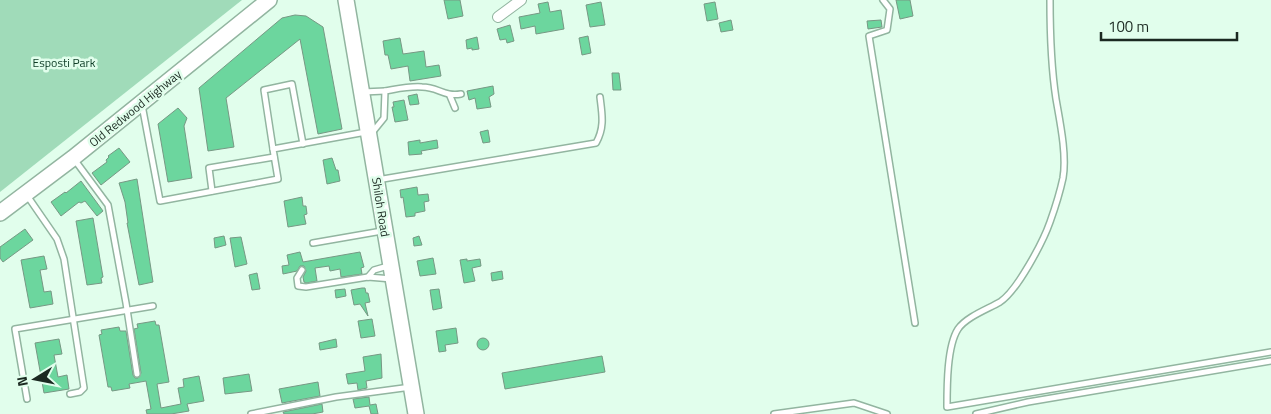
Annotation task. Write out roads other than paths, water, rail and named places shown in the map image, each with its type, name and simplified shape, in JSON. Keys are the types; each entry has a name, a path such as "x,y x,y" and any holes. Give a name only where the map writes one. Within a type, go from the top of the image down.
{"main road":[{"name":"Old Redwood Highway","path":"0,213 73,158 269,0"},
{"name":"Shiloh Road","path":"346,0 416,414"}],"street":[{"path":"498,17 521,0"}],"lane":[{"path":"883,0 890,9 887,30 869,36 915,323"},
{"path":"1050,0 1051,49 1056,97 1063,135 1063,177 1049,223 1036,252 1020,279 1001,301 982,310 959,328 952,345 947,375 946,407 1271,352"},
{"path":"141,103 160,201 278,179 264,90 292,84 303,144"},
{"path":"362,92 422,86 436,89 450,96 461,94"},
{"path":"273,150 369,134 384,118 385,91"},
{"path":"450,96 455,108"},
{"path":"377,180 596,142 601,134 603,122 600,97"},
{"path":"212,191 208,168 274,157"},
{"path":"73,158 108,205 128,311 137,374"},
{"path":"26,194 57,239 64,259 84,388 80,392 70,394"},
{"path":"313,243 385,231"},
{"path":"302,270 297,278 298,286 306,287 391,272"},
{"path":"368,277 374,270 391,272"},
{"path":"27,399 15,329 153,306"},
{"path":"976,414 1028,402 1271,361"},
{"path":"251,414 336,397 411,387"},
{"path":"774,414 854,403 887,414"}],"park label":[{"name":"Esposti Park","path":"64,62"}]}
